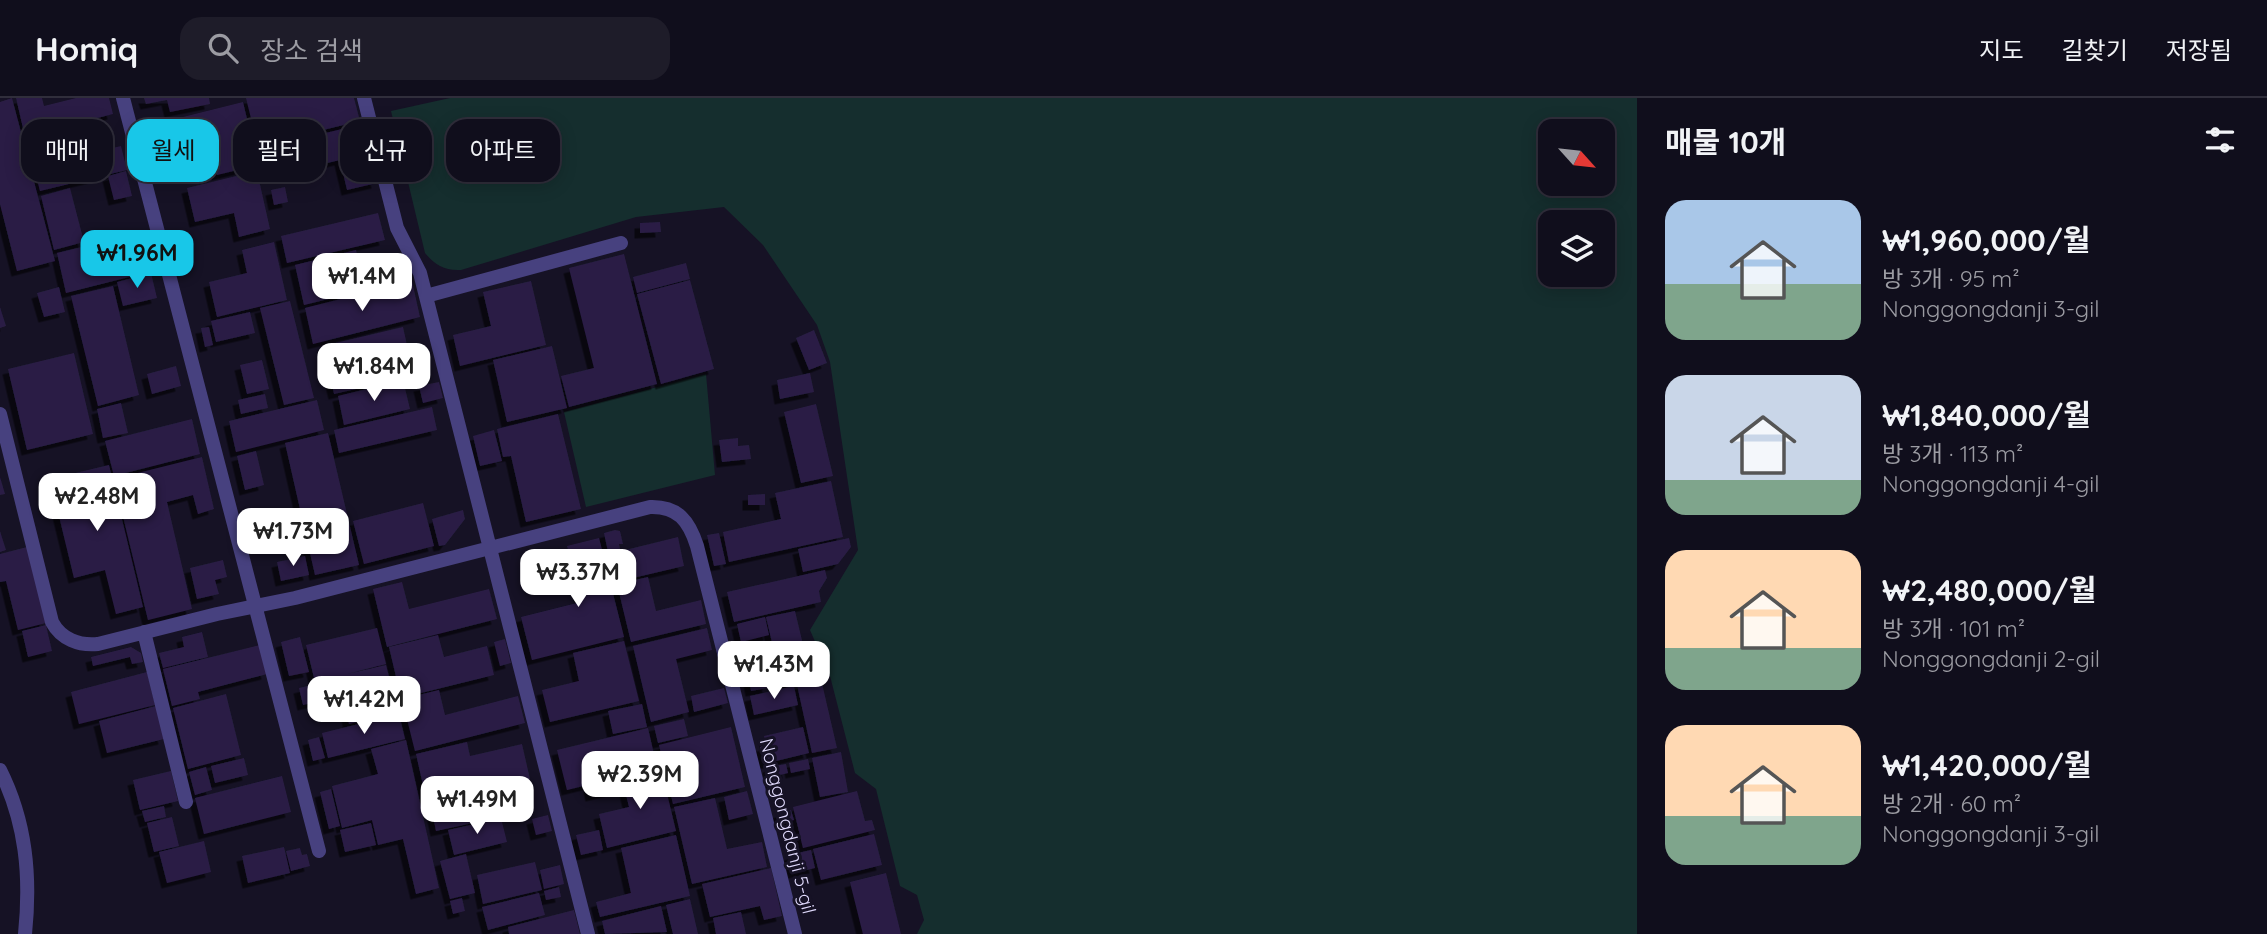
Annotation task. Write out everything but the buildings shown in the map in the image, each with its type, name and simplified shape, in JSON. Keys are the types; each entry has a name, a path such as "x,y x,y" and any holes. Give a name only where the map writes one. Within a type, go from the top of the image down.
{"street":[{"path":"123,98 253,606 268,645 319,851"},
{"path":"364,98 397,228 420,272 588,934"},
{"path":"426,296 621,243"},
{"name":"Nonggongdanji 5-gil","path":"0,414 55,629 70,639 91,645 295,598 650,507 674,511 688,523 697,547 795,934"},
{"path":"144,632 186,802"},
{"path":"0,770 13,796 26,847 29,898 25,934"}],"green space":[{"path":"450,98 1637,98 1637,934 917,934 924,920 917,895 900,886 876,789 855,773 830,676 810,630 858,550 830,362 817,325 763,245 724,207 636,217 461,270 441,266 425,253 408,182 432,182 432,119 393,119 391,111"},
{"path":"706,374 715,475 586,507 564,412"}]}
